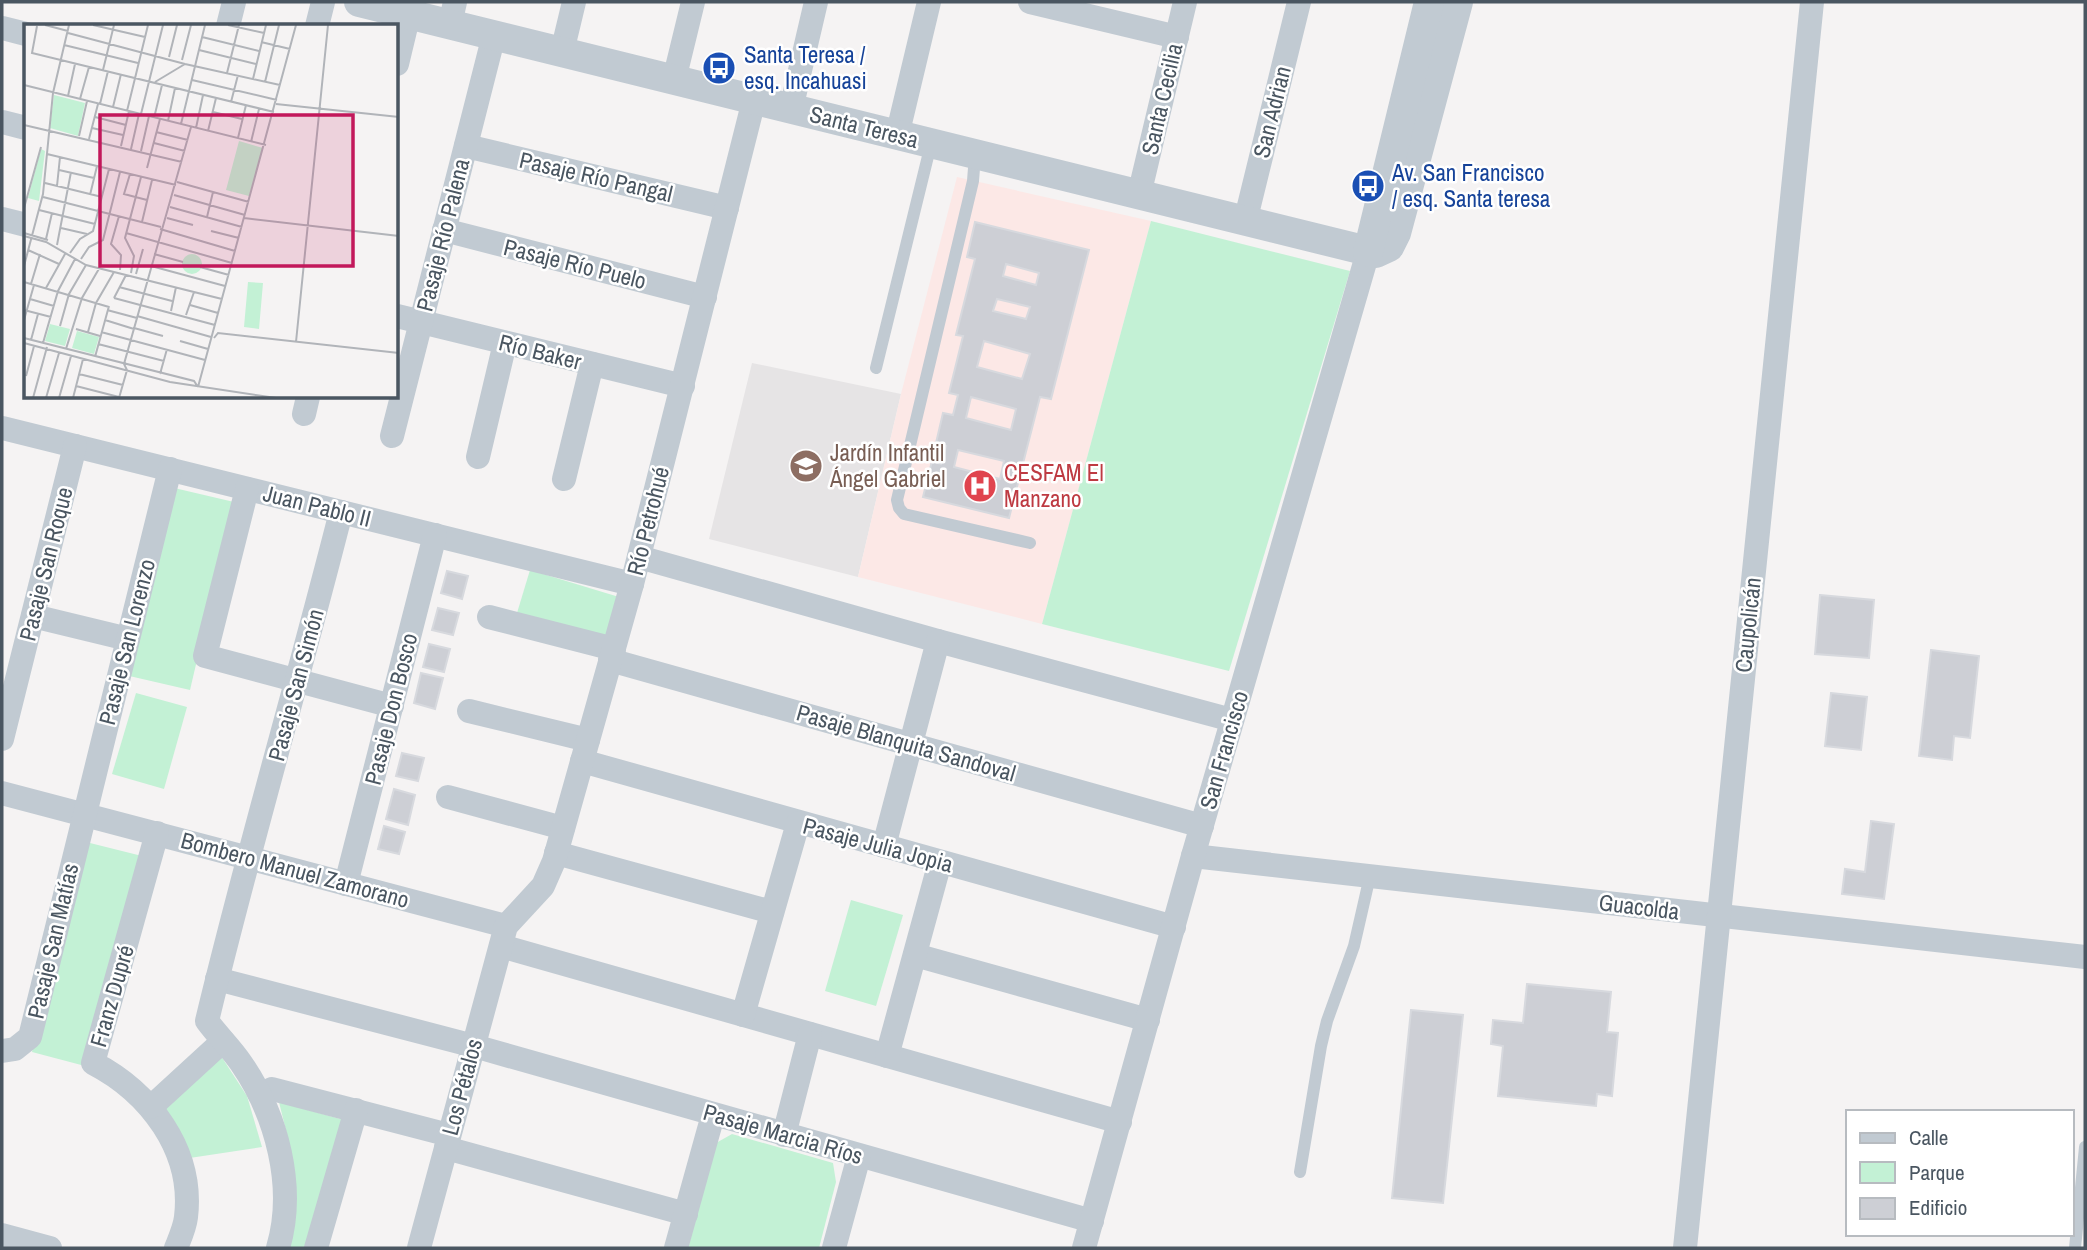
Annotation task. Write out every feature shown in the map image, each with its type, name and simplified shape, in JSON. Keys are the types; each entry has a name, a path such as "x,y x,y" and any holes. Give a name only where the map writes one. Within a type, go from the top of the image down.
{"street":[{"path":"228,24 234,2"},
{"path":"318,24 323,2"},
{"name":"Santa Teresa","path":"359,2 409,14 453,13 494,35 1368,252"},
{"path":"562,52 574,2"},
{"path":"674,80 693,2"},
{"path":"791,109 816,2"},
{"path":"897,135 929,2"},
{"path":"1030,2 1177,37"},
{"name":"Santa Cecilia","path":"1139,195 1185,2"},
{"name":"San Adrian","path":"1245,222 1299,2"},
{"path":"1429,2 1368,252 1383,251 1389,247 1396,233 1458,2"},
{"name":"Caupolicán","path":"1685,1248 1812,2"},
{"path":"399,56 409,14"},
{"path":"2,28 24,34"},
{"name":"Pasaje Río Palena","path":"392,436 494,35"},
{"name":"Río Petrohué","path":"503,936 543,886 556,853 632,584 754,100"},
{"path":"2,122 24,128"},
{"name":"Pasaje Río Pangal","path":"466,146 727,208"},
{"path":"2,219 24,224"},
{"name":"Pasaje Río Puelo","path":"444,230 705,297"},
{"name":"San Francisco","path":"1084,1248 1202,826 1368,252"},
{"name":"Río Baker","path":"399,316 683,386"},
{"path":"478,457 505,343"},
{"path":"564,479 592,365"},
{"name":"Juan Pablo II","path":"2,428 632,584"},
{"name":"Pasaje San Roque","path":"2,739 9,680 33,616 75,446"},
{"name":"Pasaje San Lorenzo","path":"83,814 170,469"},
{"path":"247,489 205,656 392,706"},
{"name":"Pasaje San Simón","path":"223,1041 207,1021 341,512"},
{"name":"Pasaje Don Bosco","path":"346,884 435,535"},
{"path":"639,557 1233,720"},
{"path":"33,616 128,639"},
{"name":"Pasaje Blanquita Sandoval","path":"489,617 911,744 1202,826"},
{"path":"884,846 938,641"},
{"name":"Pasaje Julia Jopia","path":"469,711 798,823 1174,927"},
{"name":"Bombero Manuel Zamorano","path":"2,793 346,884 743,1016 1120,1122"},
{"path":"448,797 563,828"},
{"name":"Pasaje San Matías","path":"2,1051 15,1049 30,1037 83,814"},
{"path":"743,1016 798,823"},
{"name":"Franz Dupré","path":"157,834 93,1063 125,1082 151,1107 174,1144 185,1186 186,1219 176,1248"},
{"path":"556,853 772,912"},
{"name":"Guacolda","path":"1194,856 2085,957"},
{"path":"887,1056 940,862"},
{"name":"Los Pétalos","path":"425,1247 448,1142 503,936"},
{"path":"915,955 1148,1020"},
{"name":"Pasaje Marcia Ríos","path":"217,979 474,1046 1092,1221"},
{"path":"784,1135 810,1034"},
{"path":"151,1107 223,1041 241,1062 260,1095 274,1131 283,1166 285,1200 278,1248"},
{"path":"260,1095 272,1089 356,1110 448,1142 686,1214"},
{"path":"316,1248 356,1110"},
{"path":"676,1248 713,1115"},
{"path":"834,1248 859,1156"},
{"path":"16,1243 50,1248"}],"lane":[{"path":"876,368 931,144"},
{"path":"975,155 970,194 897,500 899,509 904,514 1031,543"},
{"path":"1300,1172 1321,1046 1327,1021 1354,946 1370,876"},
{"path":"2075,1248 2085,1147"}],"shaded area":[{"name":"CESFAM El Manzano","path":"957,177 1151,221 1042,624 858,577 901,394"},
{"name":"Jardín Infantil Ángel Gabriel","path":"752,363 901,394 858,577 709,539"}],"green space":[{"path":"1151,221 1350,271 1229,671 1042,624"},
{"path":"170,487 234,502 190,690 125,675"},
{"path":"530,570 619,597 606,640 517,613"},
{"path":"136,693 187,707 164,789 112,774"},
{"path":"86,842 142,856 85,1066 32,1052"},
{"path":"851,900 903,915 876,1006 825,991"},
{"path":"221,1056 247,1096 262,1147 183,1159 161,1106"},
{"path":"279,1102 344,1120 307,1248 288,1248 289,1143"},
{"path":"732,1134 833,1163 836,1182 819,1248 688,1248 716,1143"}],"building":[{"path":"975,222 1089,250 1051,399 1040,397 1009,518 923,497 932,461 941,464 946,446 936,443 943,413 953,415 958,395 949,393 963,336 956,335 975,259 967,257","holes":["1006,264 1039,273 1036,285 1003,276","997,299 1030,307 1026,319 993,311","984,341 1030,354 1022,379 977,367","971,397 1016,409 1011,430 966,418","958,450 1004,461 1000,479 954,467"]},
{"path":"447,571 468,576 462,599 441,593"},
{"path":"1820,595 1874,600 1869,658 1815,654"},
{"path":"438,608 459,613 453,635 432,630"},
{"path":"429,644 450,649 444,672 423,667"},
{"path":"1931,650 1979,656 1970,738 1954,736 1952,760 1919,756"},
{"path":"421,673 443,678 435,709 414,703"},
{"path":"1831,693 1867,697 1861,750 1825,746"},
{"path":"402,753 424,758 418,781 396,776"},
{"path":"394,789 415,795 408,825 386,819"},
{"path":"1871,821 1894,824 1884,899 1842,894 1845,869 1865,872"},
{"path":"384,826 405,832 399,854 378,849"},
{"path":"1527,984 1611,992 1607,1032 1618,1033 1612,1096 1597,1094 1596,1106 1498,1096 1503,1046 1491,1044 1493,1020 1523,1023"},
{"path":"1411,1010 1463,1015 1443,1203 1392,1198"}],"place":[{"name":"Santa Teresa / esq. Incahuasi","path":"719,68"},
{"name":"Av. San Francisco / esq. Santa teresa","path":"1368,186"},
{"name":"Jardín Infantil Ángel Gabriel","path":"806,466"},
{"name":"CESFAM El Manzano","path":"980,486"}]}
